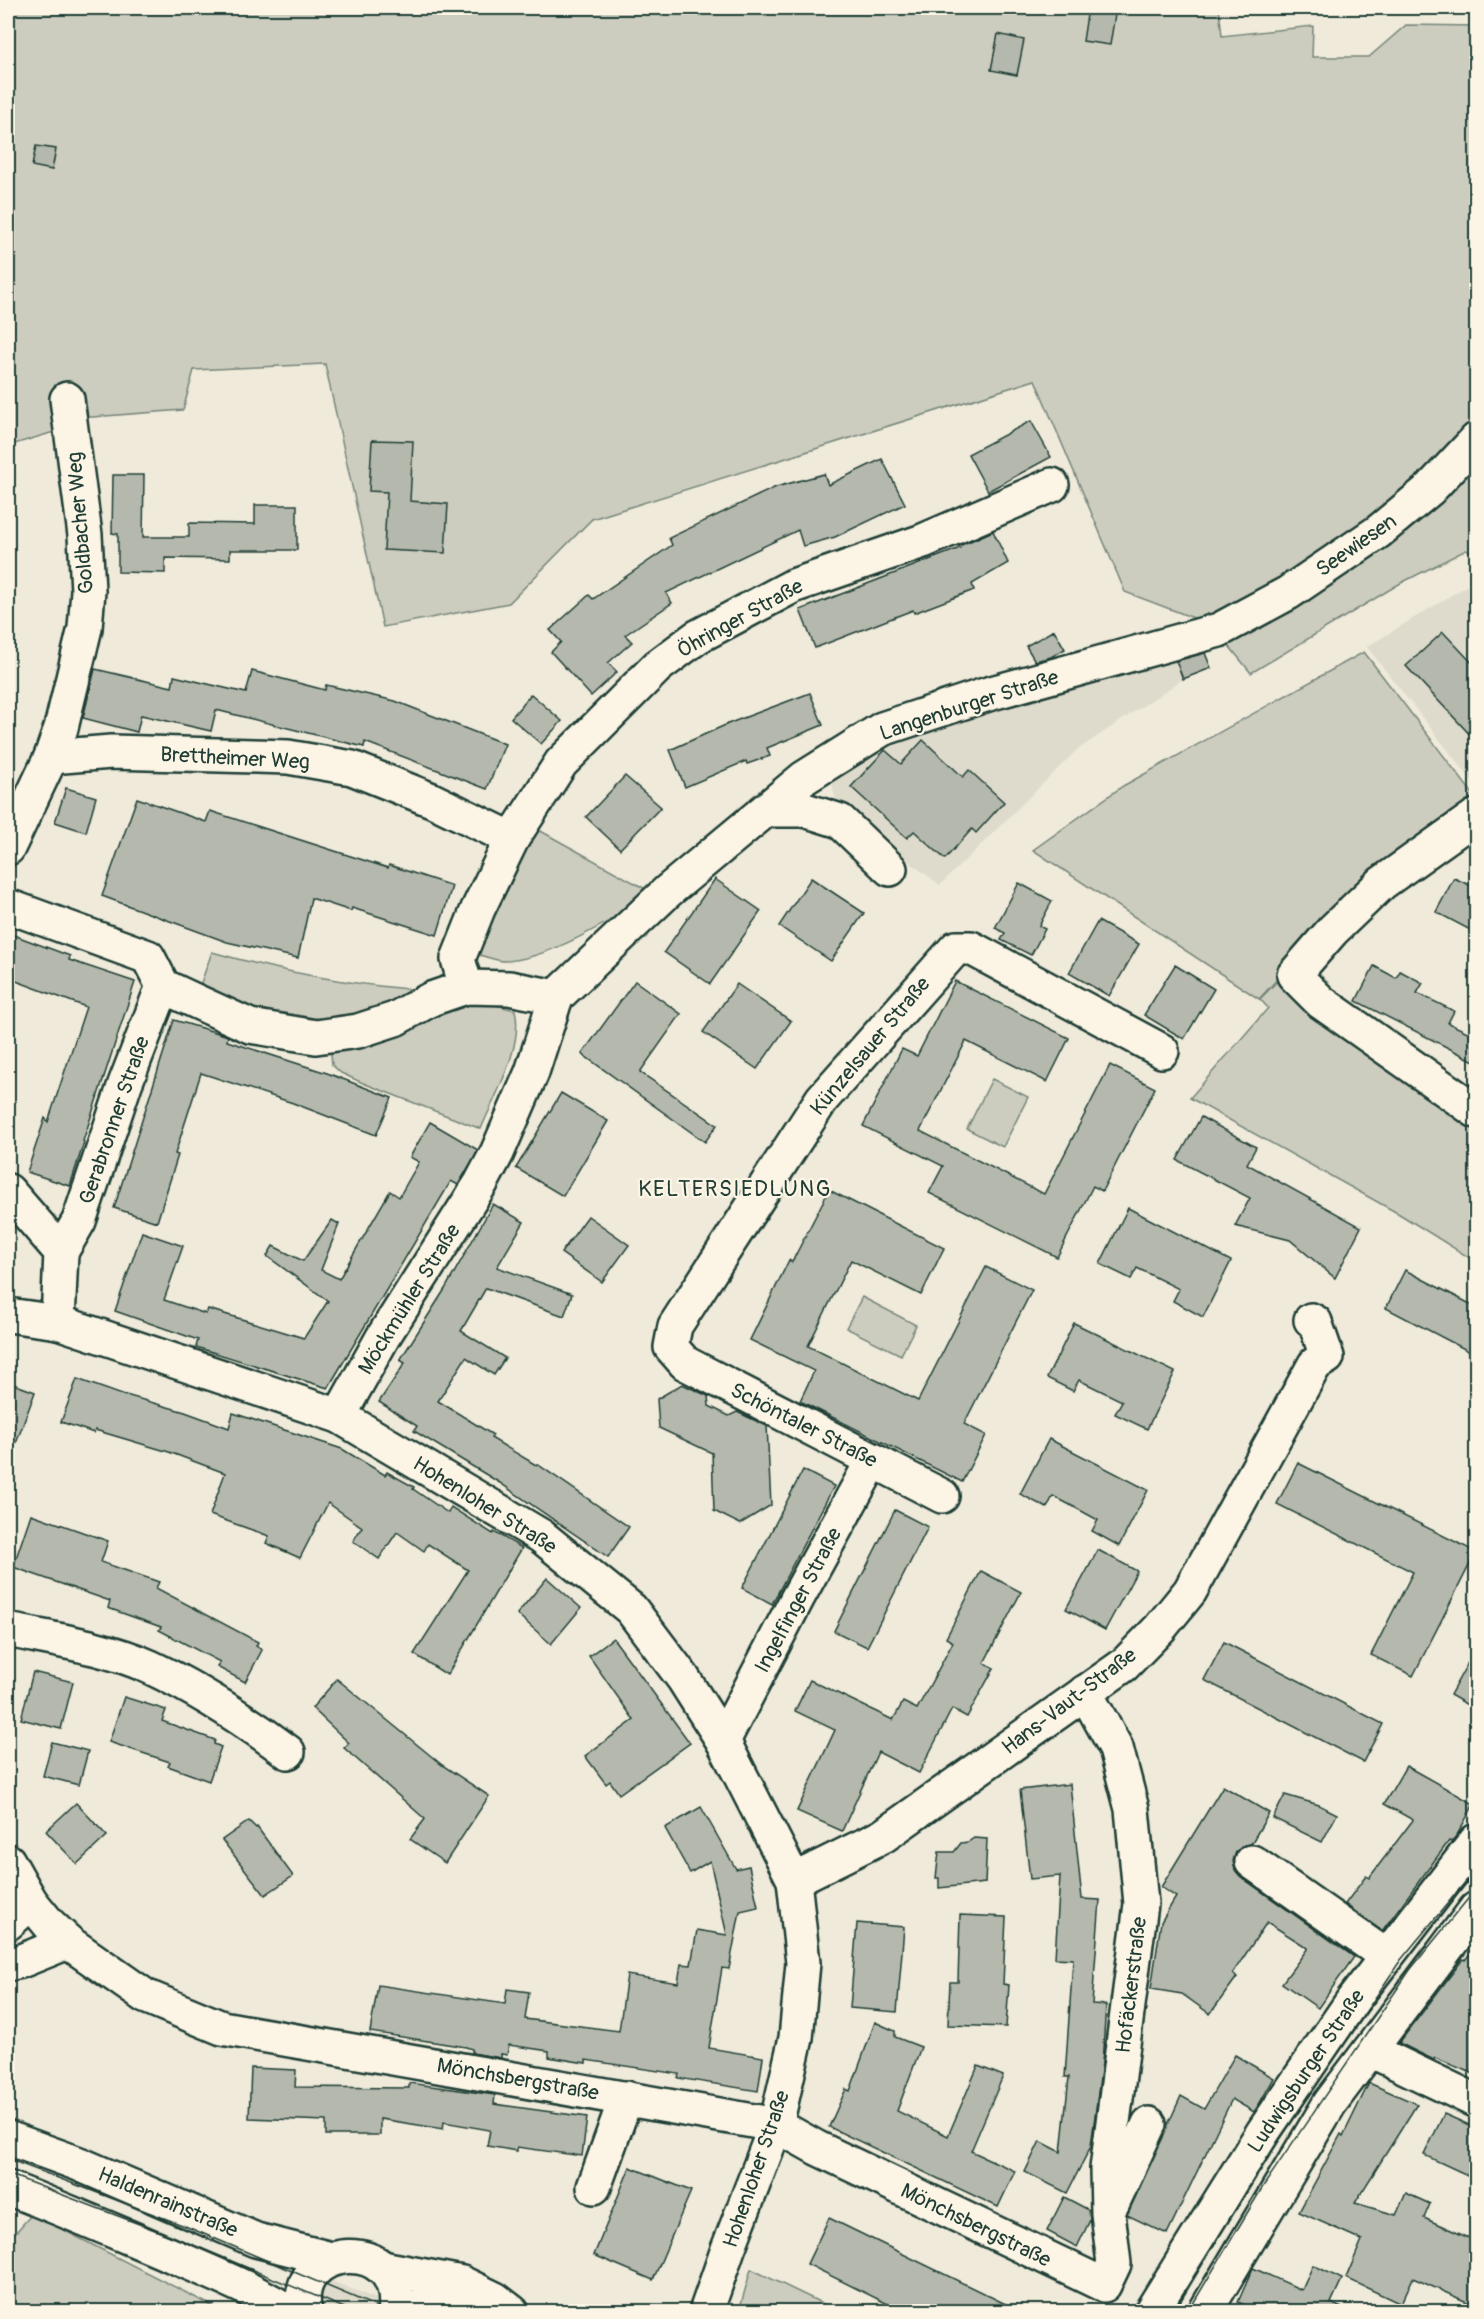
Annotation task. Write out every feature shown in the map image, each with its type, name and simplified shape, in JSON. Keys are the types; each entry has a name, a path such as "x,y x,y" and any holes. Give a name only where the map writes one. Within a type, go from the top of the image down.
{"street":[{"name":"Goldbacher Weg","path":"8,848 51,757 62,728 85,628 88,591 85,535 67,399"},
{"name":"Seewiesen","path":"1219,630 1288,593 1378,532 1430,489 1476,440"},
{"name":"Öhringer Straße","path":"466,987 458,959 478,909 512,839 561,763 658,666 697,637 793,586 923,541 1052,485"},
{"name":"Langenburger Straße","path":"481,1183 497,1153 532,1072 556,997 668,891 804,778 882,729 988,694 1219,630"},
{"name":"Brettheimer Weg","path":"51,757 111,752 306,759 352,768 432,800 512,839"},
{"path":"766,810 805,810 840,821 890,869"},
{"path":"1476,816 1382,883 1333,930 1294,975 1321,1002 1476,1111"},
{"path":"8,906 148,957 163,986 250,1026 316,1037 358,1031 395,1019 431,999 466,987 509,988 556,997"},
{"name":"Künzelsauer Straße","path":"671,1347 675,1326 822,1099 956,948 971,948 1162,1051"},
{"name":"Gerabronner Straße","path":"60,1252 79,1221 125,1084 163,986"},
{"name":"Möckmühler Straße","path":"339,1416 384,1337 481,1183"},
{"path":"8,1191 60,1252 58,1322"},
{"name":"Hohenloher Straße","path":"8,1315 58,1322 339,1416 541,1536 631,1609 683,1677 723,1741 794,1880 803,1963 796,2038 776,2125 706,2312"},
{"name":"Hans-Vaut-Straße","path":"794,1880 883,1836 1124,1665 1160,1628 1190,1591 1310,1374 1316,1364 1327,1357 1315,1322 1311,1320"},
{"name":"Schöntaler Straße","path":"671,1347 685,1363 942,1496"},
{"name":"Ingelfinger Straße","path":"723,1741 873,1460"},
{"path":"8,1630 97,1649 149,1667 225,1709 288,1752"},
{"name":"Hofäckerstraße","path":"1085,1692 1116,1748 1132,1809 1141,1904 1107,2169 1108,2212 1114,2264 1104,2286"},
{"name":"Ludwigsburger Straße","path":"1151,2312 1263,2132 1386,1956 1476,1841"},
{"name":"Mönchsbergstraße","path":"8,1861 19,1912 49,1924 68,1942 146,1996 222,2028 776,2125 1055,2277 1104,2286"},
{"path":"1252,1862 1386,1956"},
{"name":"Ludwigsburger Straße","path":"1205,2312 1330,2103 1476,1909"},
{"path":"8,1964 68,1942"},
{"path":"1370,2050 1476,2101"},
{"path":"594,2187 626,2098"},
{"path":"1108,2212 1149,2124"},
{"name":"Haldenrainstraße","path":"8,2138 79,2164 256,2240 331,2259 345,2255 358,2256 371,2260 382,2268 409,2275 462,2283 495,2299 512,2312"},
{"path":"8,2188 259,2294 289,2312"},
{"path":"305,2312 304,2291 309,2278 319,2266 331,2259"},
{"path":"382,2268 395,2289 395,2312"},
{"path":"401,2312 416,2305 433,2305 452,2312"}],"shaded area":[{"path":"8,8 1219,8 1222,36 1313,26 1312,57 1369,57 1406,25 1476,26 1476,554 1466,550 1399,584 1251,673 1212,625 1125,592 1035,380 592,519 509,603 383,627 325,364 194,370 183,410 79,418 57,431 8,446"},
{"path":"1476,580 1476,786 1367,647"},
{"path":"1364,652 1476,798 1476,802 1302,952 1259,999 1033,850 1123,786"},
{"path":"1184,656 1175,660 1183,679 1077,750 940,885 844,812 836,800 832,784 838,770 890,741 1087,678"},
{"path":"537,829 653,893 601,926 540,954 503,961 476,954 522,851"},
{"path":"212,952 317,977 423,990 412,999 298,1031 197,994"},
{"path":"1292,966 1476,1107 1476,1262 1401,1215 1190,1098 1268,1008 1260,999"},
{"path":"444,1003 491,1004 515,1010 517,1024 512,1055 481,1129 363,1083 341,1073 332,1065 331,1054 335,1050"},
{"path":"992,1079 1028,1097 1003,1147 967,1129"},
{"path":"862,1297 916,1325 901,1355 846,1328"},
{"path":"32,2214 222,2311 8,2312 8,2241"},
{"path":"751,2269 838,2311 739,2311"},
{"path":"324,2278 384,2302 382,2312 337,2311 314,2302"}],"building":[{"path":"1088,8 1116,8 1110,45 1083,41"},
{"path":"998,34 1024,40 1017,75 991,70"},
{"path":"36,146 56,149 52,170 32,166"},
{"path":"1031,421 1051,457 988,491 968,454"},
{"path":"372,440 413,441 410,501 448,504 445,553 384,550 387,492 369,491"},
{"path":"882,459 905,504 835,537 803,546 798,530 666,593 672,603 625,635 632,642 608,663 617,672 591,696 551,652 561,642 550,630 589,595 593,599 672,545 669,538 776,487 824,474 828,485"},
{"path":"113,475 144,475 143,537 189,537 189,523 255,524 255,505 297,505 297,550 230,550 230,559 165,558 165,573 118,572 118,534 112,533"},
{"path":"993,531 1008,563 972,584 974,590 914,613 913,610 815,648 800,610 960,548 959,546"},
{"path":"1054,630 1065,649 1051,657 1035,661 1026,646"},
{"path":"1443,632 1476,667 1476,741 1406,666"},
{"path":"1205,653 1211,668 1183,679 1176,661"},
{"path":"95,669 172,687 174,676 246,693 252,671 325,690 326,685 395,701 505,744 487,789 365,742 364,747 216,710 211,731 141,715 137,732 83,718"},
{"path":"810,693 823,725 767,748 770,756 747,764 746,761 685,787 670,750 730,723"},
{"path":"531,694 562,721 541,744 511,718"},
{"path":"923,740 963,777 969,770 1004,802 976,833 972,829 945,859 914,831 907,838 851,787 885,750 901,764"},
{"path":"625,776 661,807 620,849 586,817"},
{"path":"66,788 96,797 86,832 55,822"},
{"path":"137,798 206,822 210,811 452,886 437,935 352,908 351,911 311,898 298,958 227,942 102,896"},
{"path":"811,878 864,913 831,961 779,926"},
{"path":"1454,878 1476,888 1476,933 1436,912"},
{"path":"715,879 761,911 710,984 664,952"},
{"path":"1019,883 1052,901 1039,926 1045,929 1031,955 1001,940 1005,933 995,928"},
{"path":"1098,921 1139,944 1109,996 1069,973"},
{"path":"8,933 70,956 69,960 135,982 70,1186 27,1172 45,1118 48,1122 86,1007 8,978"},
{"path":"1175,965 1214,989 1184,1039 1144,1015"},
{"path":"1374,966 1396,978 1400,971 1423,983 1417,993 1454,1011 1448,1023 1476,1036 1476,1062 1356,1001"},
{"path":"635,981 681,1014 640,1072 717,1125 705,1142 582,1054"},
{"path":"955,981 1069,1038 1047,1082 966,1041 920,1131 1044,1194 1110,1065 1155,1088 1102,1191 1093,1186 1057,1257 929,1193 943,1166 863,1126 902,1049 917,1056"},
{"path":"737,984 791,1021 757,1069 703,1032"},
{"path":"174,1020 225,1035 228,1037 227,1041 327,1073 392,1098 376,1135 293,1103 201,1073 175,1154 178,1155 157,1222 114,1208"},
{"path":"561,1093 608,1121 563,1196 516,1168"},
{"path":"1201,1117 1256,1147 1247,1164 1361,1227 1335,1278 1290,1240 1235,1226 1250,1198 1177,1160"},
{"path":"430,1122 478,1150 458,1185 451,1181 328,1388 196,1347 198,1340 115,1311 142,1232 183,1246 164,1300 206,1314 208,1309 304,1338 328,1301 267,1256 273,1246 303,1261 332,1220 339,1224 321,1270 339,1279 390,1191 399,1197 419,1162 410,1157"},
{"path":"829,1190 944,1248 921,1295 851,1260 808,1346 918,1401 986,1267 1032,1290 964,1424 986,1435 962,1482 800,1401 814,1371 750,1340 789,1260 792,1262"},
{"path":"493,1204 524,1222 497,1267 572,1294 564,1316 486,1288 461,1331 505,1358 494,1375 466,1357 438,1401 493,1435 491,1438 537,1464 629,1527 608,1557 500,1483 414,1431 417,1426 379,1402 405,1363 400,1360 445,1289"},
{"path":"1128,1208 1231,1261 1203,1317 1173,1301 1179,1289 1137,1268 1131,1279 1100,1264"},
{"path":"588,1216 629,1245 602,1282 561,1253"},
{"path":"1405,1270 1476,1307 1476,1355 1386,1308"},
{"path":"1074,1323 1175,1372 1147,1429 1115,1414 1122,1401 1079,1380 1073,1391 1047,1378"},
{"path":"77,1379 229,1428 233,1413 342,1449 385,1475 387,1472 414,1487 413,1489 448,1513 451,1507 493,1534 494,1532 522,1548 447,1675 414,1654 468,1570 428,1544 424,1551 397,1532 379,1559 353,1541 362,1527 328,1503 300,1558 266,1543 269,1536 210,1515 225,1473 169,1452 61,1422"},
{"path":"8,1382 35,1392 10,1460 8,1459"},
{"path":"682,1384 708,1396 709,1406 729,1416 737,1412 767,1426 771,1505 740,1524 714,1511 712,1453 659,1428 657,1399"},
{"path":"1049,1439 1148,1490 1119,1546 1092,1531 1098,1520 1074,1507 1053,1496 1047,1508 1020,1494"},
{"path":"1298,1463 1476,1552 1413,1676 1371,1655 1413,1572 1277,1504"},
{"path":"803,1470 834,1486 772,1604 742,1588"},
{"path":"895,1510 928,1527 867,1647 834,1631"},
{"path":"31,1514 108,1541 101,1562 159,1582 156,1588 258,1642 256,1646 262,1650 245,1682 217,1667 220,1662 159,1630 161,1627 108,1608 110,1601 13,1567"},
{"path":"1098,1550 1137,1571 1105,1630 1066,1609"},
{"path":"981,1571 1021,1592 984,1663 994,1668 967,1717 952,1709 919,1773 878,1752 842,1831 797,1811 835,1730 795,1711 810,1680 893,1720 903,1702 917,1709 953,1642 946,1638"},
{"path":"547,1578 581,1608 551,1644 517,1614"},
{"path":"613,1638 690,1743 619,1794 610,1781 606,1784 585,1756 634,1720 589,1656"},
{"path":"1224,1642 1383,1724 1363,1762 1204,1680"},
{"path":"1476,1648 1476,1710 1450,1695"},
{"path":"33,1672 73,1682 61,1729 21,1719"},
{"path":"337,1679 442,1765 489,1796 445,1863 410,1839 425,1819 344,1748 349,1743 312,1708"},
{"path":"124,1697 166,1710 162,1721 215,1740 214,1744 221,1747 209,1781 168,1766 170,1762 109,1742"},
{"path":"52,1742 88,1751 79,1785 43,1776"},
{"path":"1406,1766 1474,1804 1457,1835 1451,1842 1449,1841 1382,1931 1345,1904 1366,1876 1369,1878 1413,1820 1384,1804"},
{"path":"1070,1784 1082,1899 1100,1900 1092,2004 1106,2005 1102,2063 1091,2146 1067,2193 1025,2172 1040,2141 1061,2152 1069,2077 1065,2077 1073,1959 1055,1958 1060,1876 1030,1879 1020,1790"},
{"path":"1223,1786 1269,1813 1251,1844 1244,1845 1236,1852 1233,1861 1235,1870 1241,1877 1354,1957 1318,2008 1282,1983 1308,1948 1267,1922 1233,1973 1237,1977 1210,2014 1182,1994 1151,1989 1161,1922 1176,1897 1161,1887"},
{"path":"1285,1795 1319,1805 1337,1814 1322,1842 1273,1818"},
{"path":"76,1803 107,1836 77,1864 46,1831"},
{"path":"701,1807 736,1869 749,1866 758,1907 740,1911 729,1969 722,1968 709,2048 763,2057 758,2091 678,2078 679,2074 586,2060 586,2063 549,2057 549,2051 509,2045 507,2055 501,2054 501,2058 472,2053 472,2049 466,2047 370,2032 378,1985 505,2004 507,1989 529,1992 525,2019 619,2031 627,1975 678,1983 681,1964 691,1965 697,1930 727,1935 710,1861 690,1873 665,1828"},
{"path":"249,1821 257,1827 293,1876 265,1895 222,1840"},
{"path":"974,1838 987,1839 985,1883 939,1888 939,1878 936,1878 939,1852 954,1852 961,1843"},
{"path":"960,1915 1006,1917 1003,1984 1009,1985 1006,2027 948,2025 950,1982 958,1982"},
{"path":"857,1923 904,1927 897,2012 850,2008"},
{"path":"1476,1946 1476,2075 1435,2058 1434,2060 1399,2043 1463,1959 1465,1960"},
{"path":"875,2022 895,2031 895,2037 921,2047 897,2111 948,2136 978,2066 1003,2076 971,2151 1015,2171 998,2207 829,2127 846,2089 850,2091"},
{"path":"1235,2055 1274,2078 1254,2112 1232,2099 1167,2234 1127,2215 1181,2096 1204,2109"},
{"path":"251,2068 296,2070 295,2087 409,2088 409,2083 495,2095 494,2104 587,2117 582,2156 517,2147 517,2151 487,2146 490,2130 444,2122 443,2129 380,2119 380,2135 326,2135 326,2121 249,2118"},
{"path":"1369,2083 1417,2104 1355,2203 1396,2215 1406,2193 1430,2204 1424,2218 1476,2241 1476,2306 1413,2278 1401,2304 1346,2278 1362,2240 1299,2212 1341,2134 1343,2136"},
{"path":"1444,2114 1476,2128 1476,2179 1424,2155"},
{"path":"630,2167 691,2191 653,2280 594,2255"},
{"path":"1064,2197 1089,2210 1090,2220 1077,2247 1047,2231"},
{"path":"829,2218 1022,2312 904,2312 807,2264"},
{"path":"1313,2265 1342,2279 1331,2303 1350,2312 1260,2312 1238,2302 1253,2268 1302,2290"}],"tram line":[{"path":"1174,2312 1256,2175 1400,1961 1476,1869"},
{"path":"1188,2312 1262,2188 1410,1970 1476,1889"},
{"path":"8,2159 185,2226 389,2312"},
{"path":"8,2174 181,2240 354,2312"}],"district":[{"name":"KELTERSIEDLUNG","path":"735,1188"}]}
